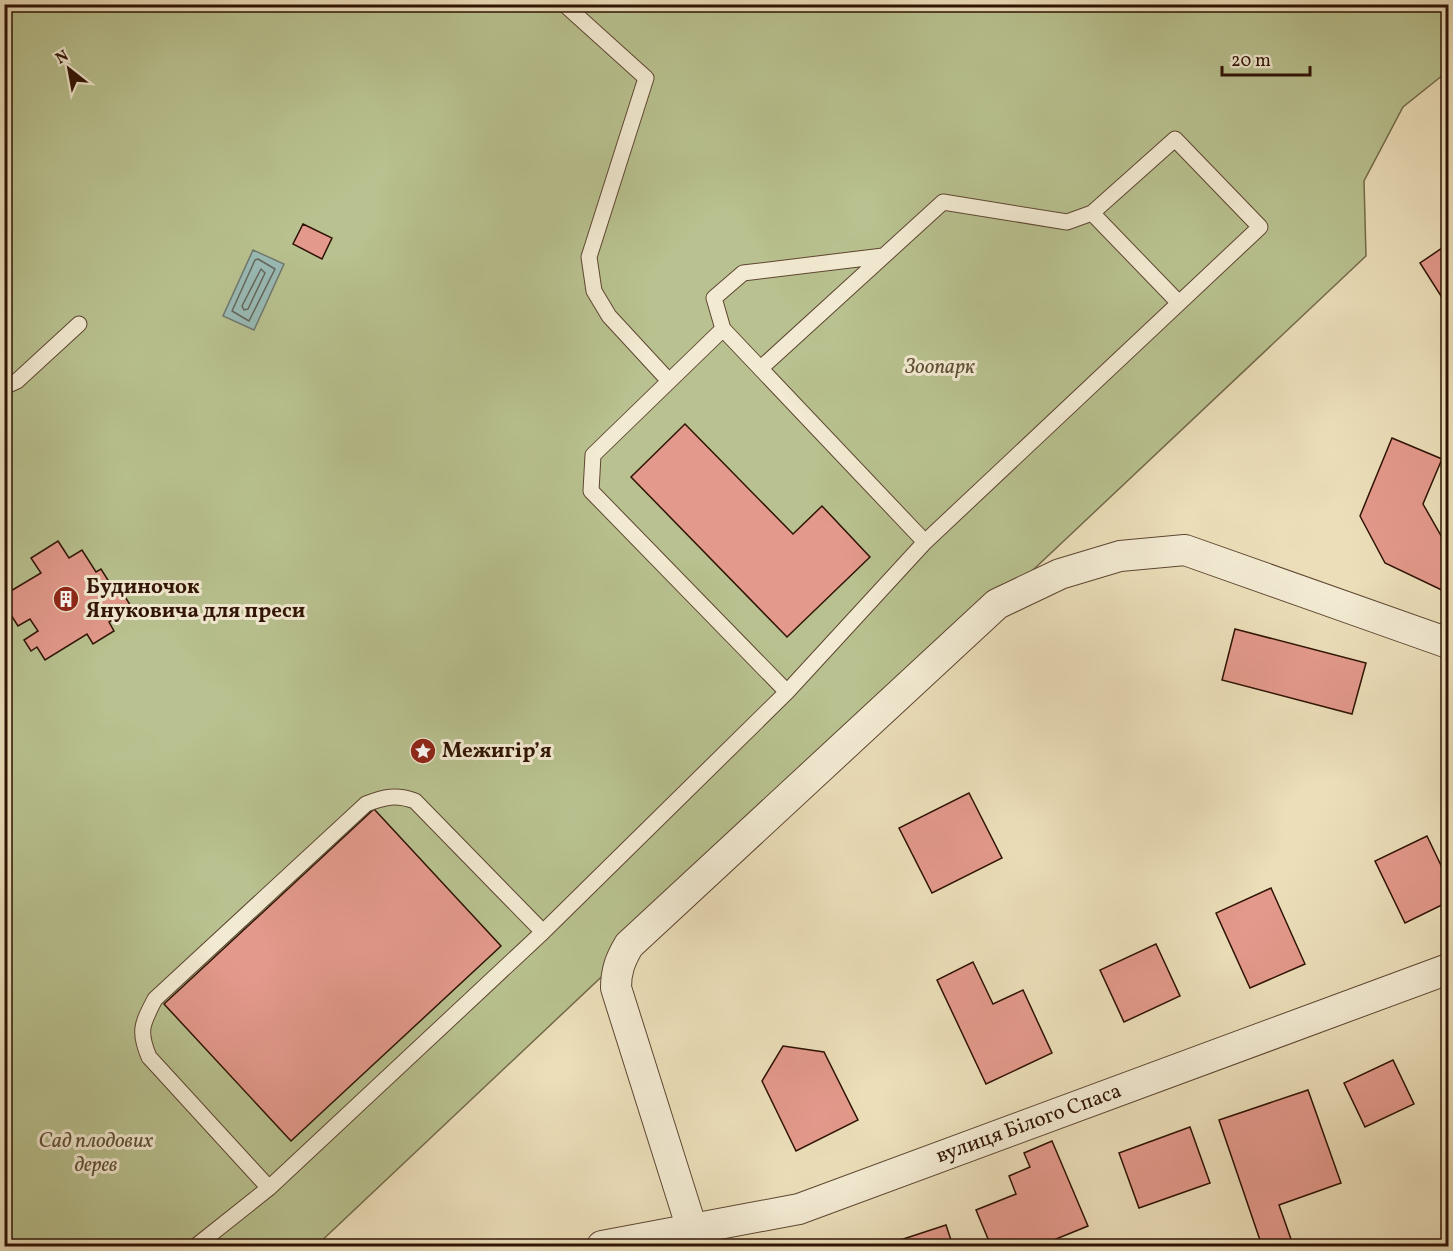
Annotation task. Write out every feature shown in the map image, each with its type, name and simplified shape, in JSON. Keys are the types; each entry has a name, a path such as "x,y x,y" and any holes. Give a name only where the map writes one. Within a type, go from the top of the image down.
{"street":[{"path":"692,1229 616,988 616,974 620,959 629,945 998,604 1060,574 1110,559 1185,550 1449,643"},
{"name":"вулиця Білого Спаса","path":"602,1246 799,1209 1449,969"}],"lane":[{"path":"564,4 646,78 589,257 594,291 609,316 669,381"},
{"path":"196,1246 269,1188 543,932 787,692 926,542 1260,227 1175,139 1092,213 1067,222 943,202 761,368"},
{"path":"1092,213 1178,302"},
{"path":"883,256 743,273 714,298 723,328 926,542"},
{"path":"4,387 17,381 79,324"},
{"path":"723,328 593,455 591,491 787,692"},
{"path":"269,1188 149,1057 141,1036 144,1018 155,999 366,804 385,796 401,796 415,801 543,932"}],"green space":[{"name":"Межигір’я","path":"5,5 1448,5 1448,71 1403,107 1364,181 1366,256 316,1246 5,1246"}],"water":[{"path":"253,250 284,264 254,330 223,316"}],"building":[{"path":"303,224 332,238 322,259 293,244"},
{"path":"1448,244 1448,307 1420,263"},
{"path":"685,424 793,534 822,506 870,557 787,637 631,477"},
{"path":"1392,438 1442,459 1423,504 1448,548 1448,593 1385,563 1360,516"},
{"name":"Будиночок Януковича для преси","path":"58,541 69,558 82,550 96,572 101,569 111,585 116,582 132,608 109,622 114,631 93,644 87,634 45,660 37,647 31,651 24,640 38,631 30,619 18,626 4,604 4,595 41,573 31,558"},
{"path":"1235,629 1366,663 1352,714 1222,680"},
{"path":"969,793 1002,858 932,893 899,828"},
{"path":"374,809 501,946 291,1141 164,1004"},
{"path":"1427,836 1448,880 1448,902 1405,923 1375,861"},
{"path":"1271,888 1305,964 1250,988 1216,913"},
{"path":"1156,944 1180,996 1124,1022 1100,970"},
{"path":"973,962 993,1004 1023,990 1052,1053 986,1084 937,980"},
{"path":"783,1046 824,1052 858,1120 796,1151 762,1081"},
{"path":"1393,1060 1414,1104 1365,1127 1344,1083"},
{"path":"1308,1090 1341,1183 1279,1205 1292,1242 1277,1246 1262,1246 1219,1120"},
{"path":"1190,1127 1210,1183 1139,1208 1119,1153"},
{"path":"1052,1141 1088,1226 1039,1246 991,1246 976,1210 1016,1194 1009,1176 1030,1167 1024,1153"},
{"path":"946,1225 953,1246 882,1246"}],"place":[{"name":"Будиночок Януковича для преси","path":"66,599"},
{"name":"Межигір’я","path":"423,751"}],"park label":[{"name":"Зоопарк","path":"940,367"},
{"name":"Сад плодових дерев","path":"96,1153"}]}
